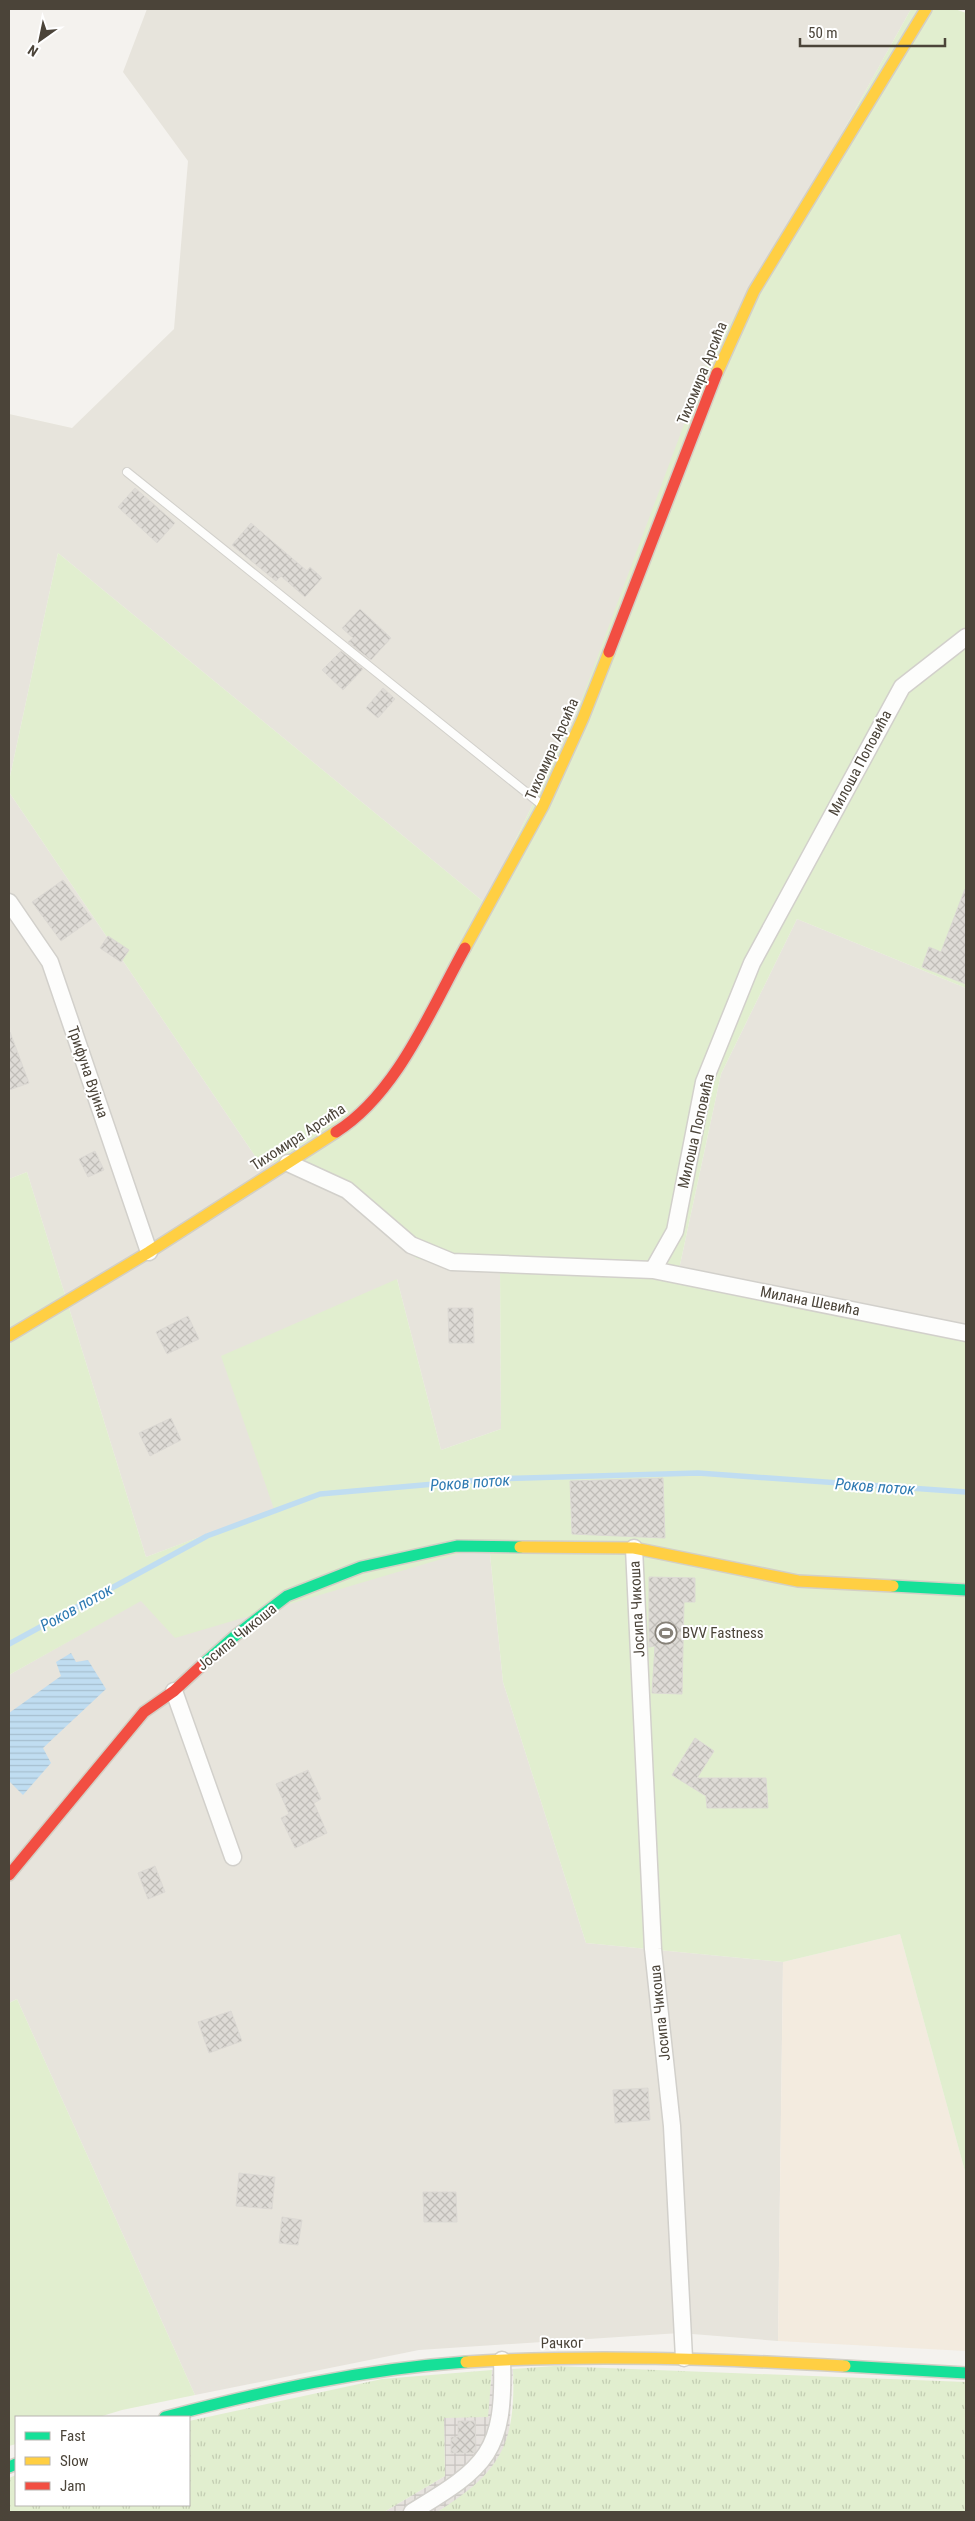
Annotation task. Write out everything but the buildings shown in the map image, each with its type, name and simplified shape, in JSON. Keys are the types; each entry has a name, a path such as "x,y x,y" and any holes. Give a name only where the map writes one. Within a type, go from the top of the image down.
{"street":[{"name":"Тихомира Арсића","path":"9,1336 149,1252 351,1123 381,1094 402,1062 543,806 583,718 723,356 754,291 926,9"},
{"name":"Милоша Поповића","path":"653,1270 675,1231 704,1082 752,963 902,687 966,637"},
{"name":"Трифуна Вујина","path":"9,902 50,962 149,1252"},
{"path":"288,1163 347,1190 411,1245 452,1262 653,1270"},
{"name":"Милана Шевића","path":"653,1270 966,1333"},
{"name":"Јосипа Чикоша","path":"9,1875 144,1712 174,1691 236,1635 287,1596 361,1568 456,1546 634,1548 653,1949 672,2126 684,2358"},
{"path":"634,1548 798,1581 966,1590"},
{"path":"174,1691 233,1857"},
{"name":"Рачког","path":"168,2416 314,2381 397,2369 502,2360 684,2358 966,2373"},
{"path":"412,2512 453,2488 475,2468 491,2449 498,2429 502,2360"}],"lane":[{"path":"127,472 543,806"}],"shaded area":[{"path":"147,9 911,9 815,182 575,717 485,903 58,553 9,781 9,414 72,428 174,329 188,161 123,72"},
{"path":"9,792 259,1162 301,1163 500,1270 501,1429 441,1450 397,1279 275,1509 146,1557 27,1172 9,1179"},
{"path":"797,919 966,988 966,1338 678,1274 721,1074"},
{"path":"489,1545 503,1682 586,1943 783,1962 778,2341 680,2333 419,2350 195,2395 17,1999 9,2003 9,1675 141,1600"},
{"path":"900,1934 966,2175 966,2351 778,2341 783,1962"},
{"path":"513,2369 509,2435 500,2457 481,2480 457,2500 437,2512 384,2512 445,2476 444,2418 491,2384 492,2370"}],"green space":[{"path":"911,9 955,9 966,13 966,988 797,919 721,1074 678,1274 966,1338 966,2175 900,1934 783,1962 586,1943 503,1682 489,1545 175,1638 141,1601 9,1675 9,1179 27,1172 146,1557 274,1509 221,1356 397,1279 441,1450 501,1429 500,1270 417,1259 301,1163 259,1162 9,792 9,781 58,553 485,903 575,717 708,360 815,182"},
{"path":"17,1999 195,2395 102,2416 15,2416 15,2444 9,2446 9,2003"},
{"path":"555,2366 966,2382 966,2512 437,2512 476,2483 490,2469 500,2454 507,2437 511,2417 513,2369"},
{"path":"492,2370 488,2417 444,2418 445,2476 384,2512 9,2512 9,2478 15,2475 15,2506 190,2506 190,2421 382,2379"}],"water":[{"path":"71,1653 76,1662 88,1660 106,1689 43,1748 51,1763 23,1795 9,1781 9,1713 61,1676 56,1662"}],"waterway":[{"name":"Роков поток","path":"9,1644 207,1536 320,1494 492,1479 698,1473 966,1492"}],"traffic: fast":[{"path":"202,1665 236,1635 287,1596 361,1567 457,1546 520,1547"},
{"path":"893,1586 966,1590"},
{"path":"169,2416 239,2398 314,2382 390,2370 466,2362"},
{"path":"845,2366 966,2373"},
{"path":"9,2467 15,2464"}],"traffic: slow":[{"path":"717,373 754,291 926,9"},
{"path":"465,948 543,806 583,718 609,652"},
{"path":"9,1336 149,1252 336,1132"},
{"path":"520,1547 634,1548 798,1581 893,1586"},
{"path":"466,2362 561,2358 655,2358 845,2366"}],"traffic: jam":[{"path":"609,652 717,373"},
{"path":"336,1132 358,1116 395,1073 411,1049 465,948"},
{"path":"9,1875 144,1712 174,1691 202,1665"}],"place":[{"name":"BVV Fastness","path":"666,1633"}]}
